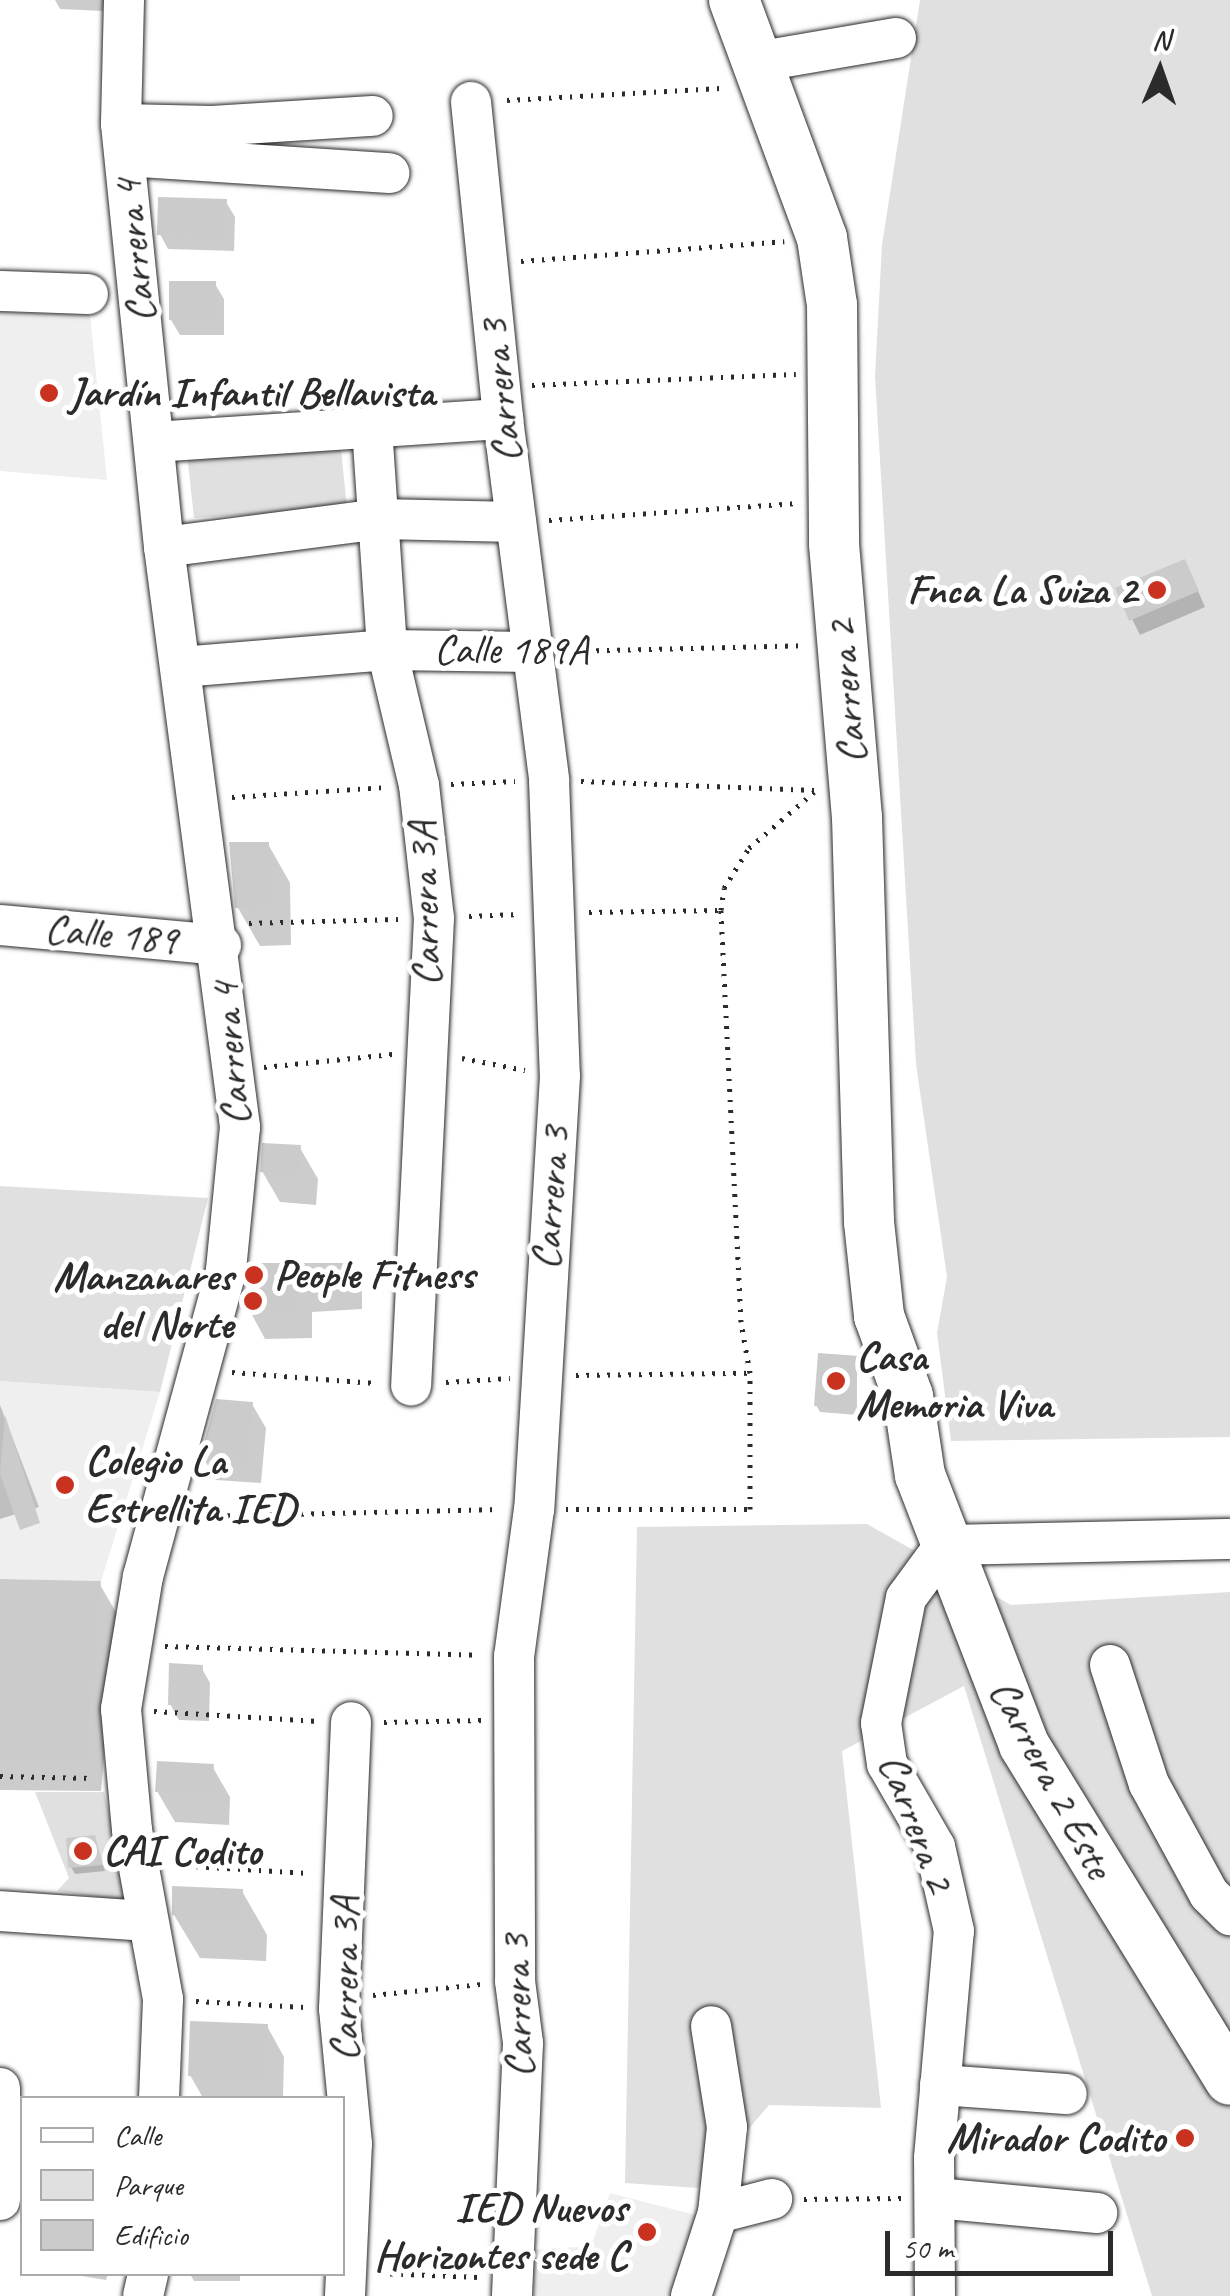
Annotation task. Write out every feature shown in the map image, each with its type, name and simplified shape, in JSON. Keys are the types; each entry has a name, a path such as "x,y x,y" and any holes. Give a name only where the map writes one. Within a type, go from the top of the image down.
{"main road":[{"name":"Carrera 2","path":"734,0 822,238 834,373 832,501 852,730 869,1222 879,1316 908,1396"},
{"name":"Carrera 2 Este","path":"908,1396 920,1475 1024,1745 1230,2080"}],"street":[{"name":"Carrera 4","path":"124,0 123,140 164,546 194,799 222,946 240,1127 226,1271 160,1517 121,1709 137,1862 163,1998 159,2096"},
{"path":"760,74 896,38"},
{"name":"Carrera 3","path":"472,102 501,403 549,780 560,1076 534,1508 514,1656 515,1981 523,2043 513,2288"},
{"path":"123,140 212,126 372,116"},
{"path":"123,140 389,173"},
{"path":"0,291 88,294"},
{"path":"155,442 372,428 501,403"},
{"name":"Carrera 3A","path":"372,428 387,650 419,785 434,919 412,1385"},
{"path":"164,546 379,520 516,522"},
{"name":"Calle 189A","path":"181,667 387,650 532,652"},
{"name":"Calle 189","path":"0,925 222,946"},
{"path":"945,1545 1230,1539"},
{"name":"Carrera 2","path":"935,2296 940,2084 954,1931 935,1848 887,1764 880,1724 906,1598 945,1545"},
{"path":"1110,1664 1149,1784 1209,1894 1230,1915"},
{"name":"Carrera 3A","path":"345,2284 352,2144 339,2004 351,1722"},
{"path":"0,1911 146,1921"},
{"path":"691,2296 718,2212 727,2127 711,2026"},
{"path":"940,2084 1067,2094"},
{"path":"0,2200 9,2101"},
{"path":"936,2198 1096,2213"},
{"path":"718,2212 772,2199"}],"path":[{"path":"472,102 760,74"},
{"path":"488,264 822,238"},
{"path":"501,403 834,373"},
{"path":"516,522 832,501"},
{"name":"Calle 189A","path":"532,652 842,644"},
{"path":"160,1517 534,1508 750,1508 750,1373 741,1322 724,888 748,848 817,790 852,730"},
{"path":"194,799 549,780 817,790"},
{"path":"199,1370 412,1385 540,1376 750,1373"},
{"path":"132,1645 514,1656"},
{"path":"0,1776 126,1780"},
{"path":"137,1862 345,1875"},
{"path":"163,1998 339,2004 515,1981"},
{"path":"772,2199 936,2198"},
{"path":"345,2284 513,2288"}],"shaded area":[{"name":"Jardín Infantil Bellavista","path":"0,312 90,315 107,480 0,471"},
{"name":"Colegio La Estrellita IED","path":"0,1381 160,1392 101,1581 0,1579"},
{"name":"IED Nuevos Horizontes sede C","path":"610,2193 703,2217 677,2296 534,2296 534,2250 591,2246"}],"green space":[{"path":"920,0 1230,0 1230,1437 951,1441 937,1333 947,1277 916,1064 875,376 882,245"},
{"path":"341,449 347,509 194,518 187,454"},
{"path":"0,1186 208,1198 160,1392 0,1381"},
{"path":"867,1524 1011,1605 1230,1592 1230,2296 1152,2296 964,1686 842,1751 881,2108 769,2105 698,2188 625,2183 637,1527"},
{"path":"35,1792 104,1792 130,1902 57,1891 69,1878"}],"building":[{"path":"158,197 227,199 226,236 157,235"},
{"path":"169,281 216,281 217,321 169,320"},
{"name":"Fnca La Suiza 2","path":"1185,559 1199,591 1129,621 1115,588"},
{"path":"229,842 269,842 270,907 235,908"},
{"path":"262,1143 301,1145 299,1174 260,1172"},
{"path":"251,1263 347,1263 348,1283 297,1285 298,1311 247,1312"},
{"name":"Casa Memoria Viva","path":"818,1353 859,1356 854,1409 814,1406"},
{"path":"216,1399 253,1402 249,1460 200,1457"},
{"path":"5,1415 40,1523 20,1530 0,1474"},
{"path":"0,1579 101,1581 84,1760 0,1760"},
{"path":"169,1663 203,1665 201,1706 168,1705"},
{"path":"157,1761 214,1764 212,1795 155,1792"},
{"name":"CAI Codito","path":"95,1835 103,1865 68,1868 66,1838"},
{"path":"172,1886 243,1889 242,1918 172,1915"},
{"path":"190,2021 268,2024 266,2080 188,2076"}],"place":[{"name":"Jardín Infantil Bellavista","path":"49,393"},
{"name":"Fnca La Suiza 2","path":"1157,590"},
{"name":"People Fitness","path":"254,1275"},
{"name":"Manzanares del Norte","path":"253,1301"},
{"name":"Casa Memoria Viva","path":"836,1381"},
{"name":"Colegio La Estrellita IED","path":"65,1485"},
{"name":"CAI Codito","path":"83,1851"},
{"name":"Mirador Codito","path":"1185,2138"},
{"name":"IED Nuevos Horizontes sede C","path":"647,2232"}]}
